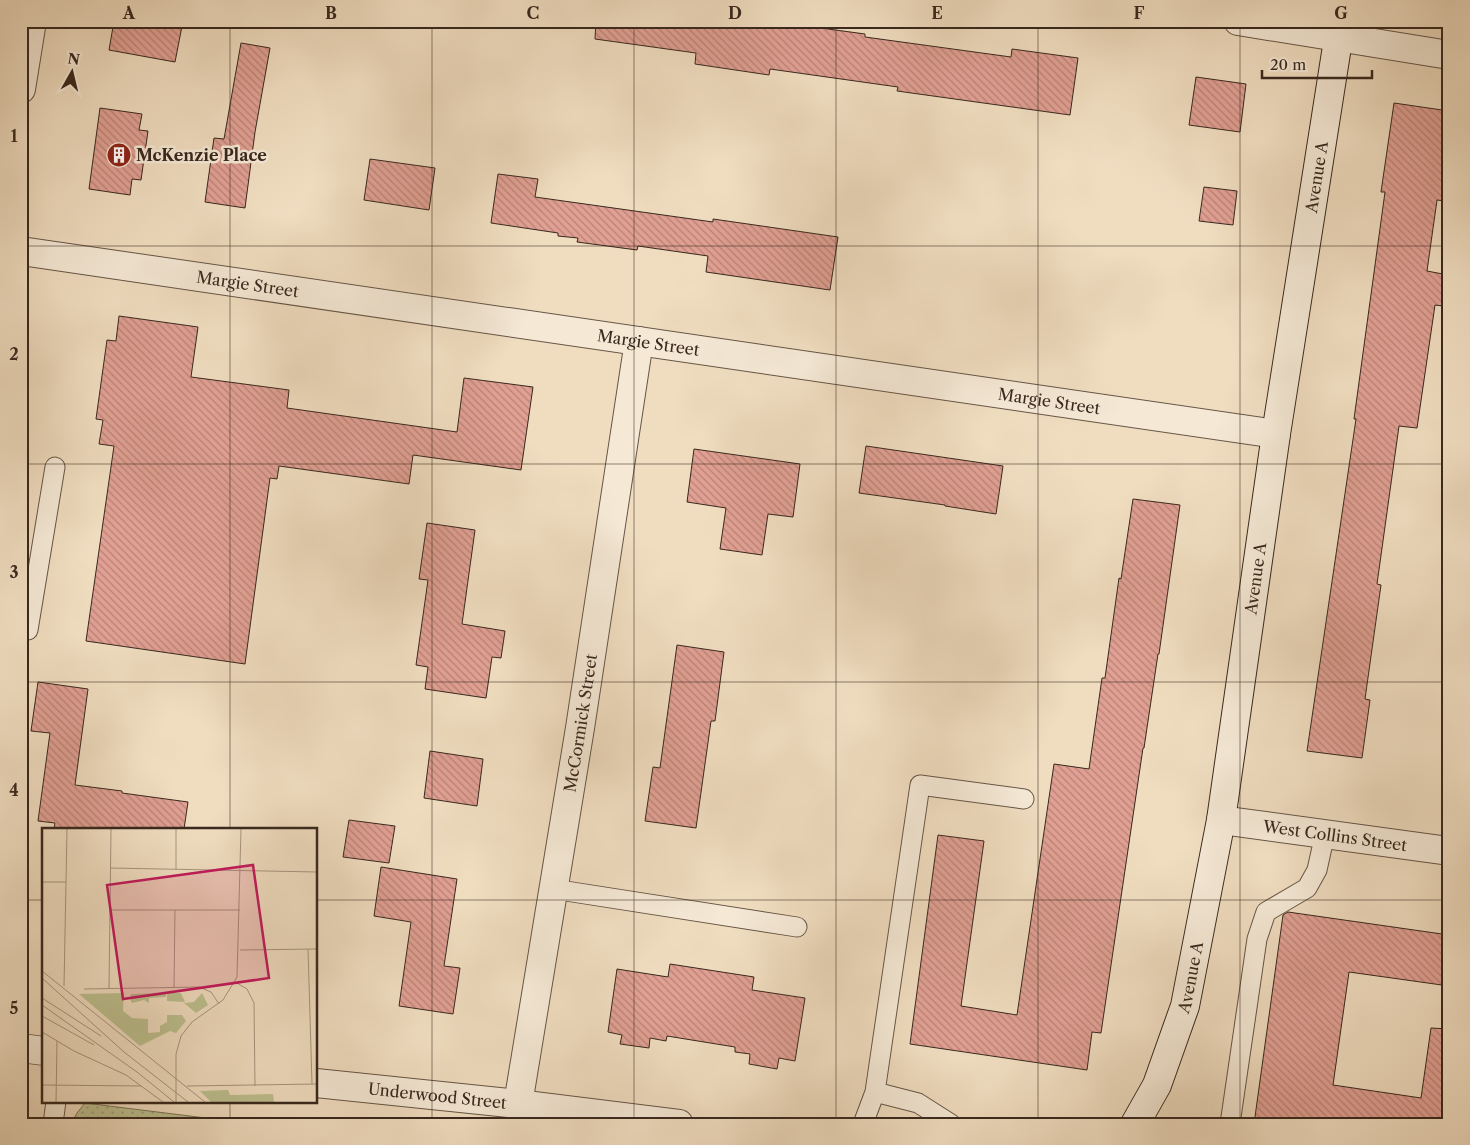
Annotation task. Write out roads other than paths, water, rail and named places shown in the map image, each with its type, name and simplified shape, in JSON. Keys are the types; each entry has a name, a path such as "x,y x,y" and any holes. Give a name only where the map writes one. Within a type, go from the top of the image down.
{"street":[{"path":"21,89 32,21"},
{"path":"1238,21 1340,29 1449,55"},
{"name":"Avenue A","path":"1135,1124 1157,1085 1185,1006 1222,820 1276,434 1340,29"},
{"name":"Margie Street","path":"21,251 1276,434"},
{"name":"McCormick Street","path":"518,1104 639,341"},
{"name":"West Collins Street","path":"1222,820 1449,851"},
{"path":"21,1048 42,1051"},
{"name":"Underwood Street","path":"318,1083 518,1104 609,1119 679,1124"}],"lane":[{"path":"28,630 30,569 55,467"},
{"path":"863,1124 875,1092 920,784 1024,799"},
{"path":"1230,1124 1257,939 1266,912 1307,888 1317,870 1325,834"},
{"path":"553,889 797,927"},
{"path":"875,1092 918,1102 951,1124"},
{"path":"53,1124 56,1102"}],"place":[{"name":"McKenzie Place","path":"119,155"}]}
